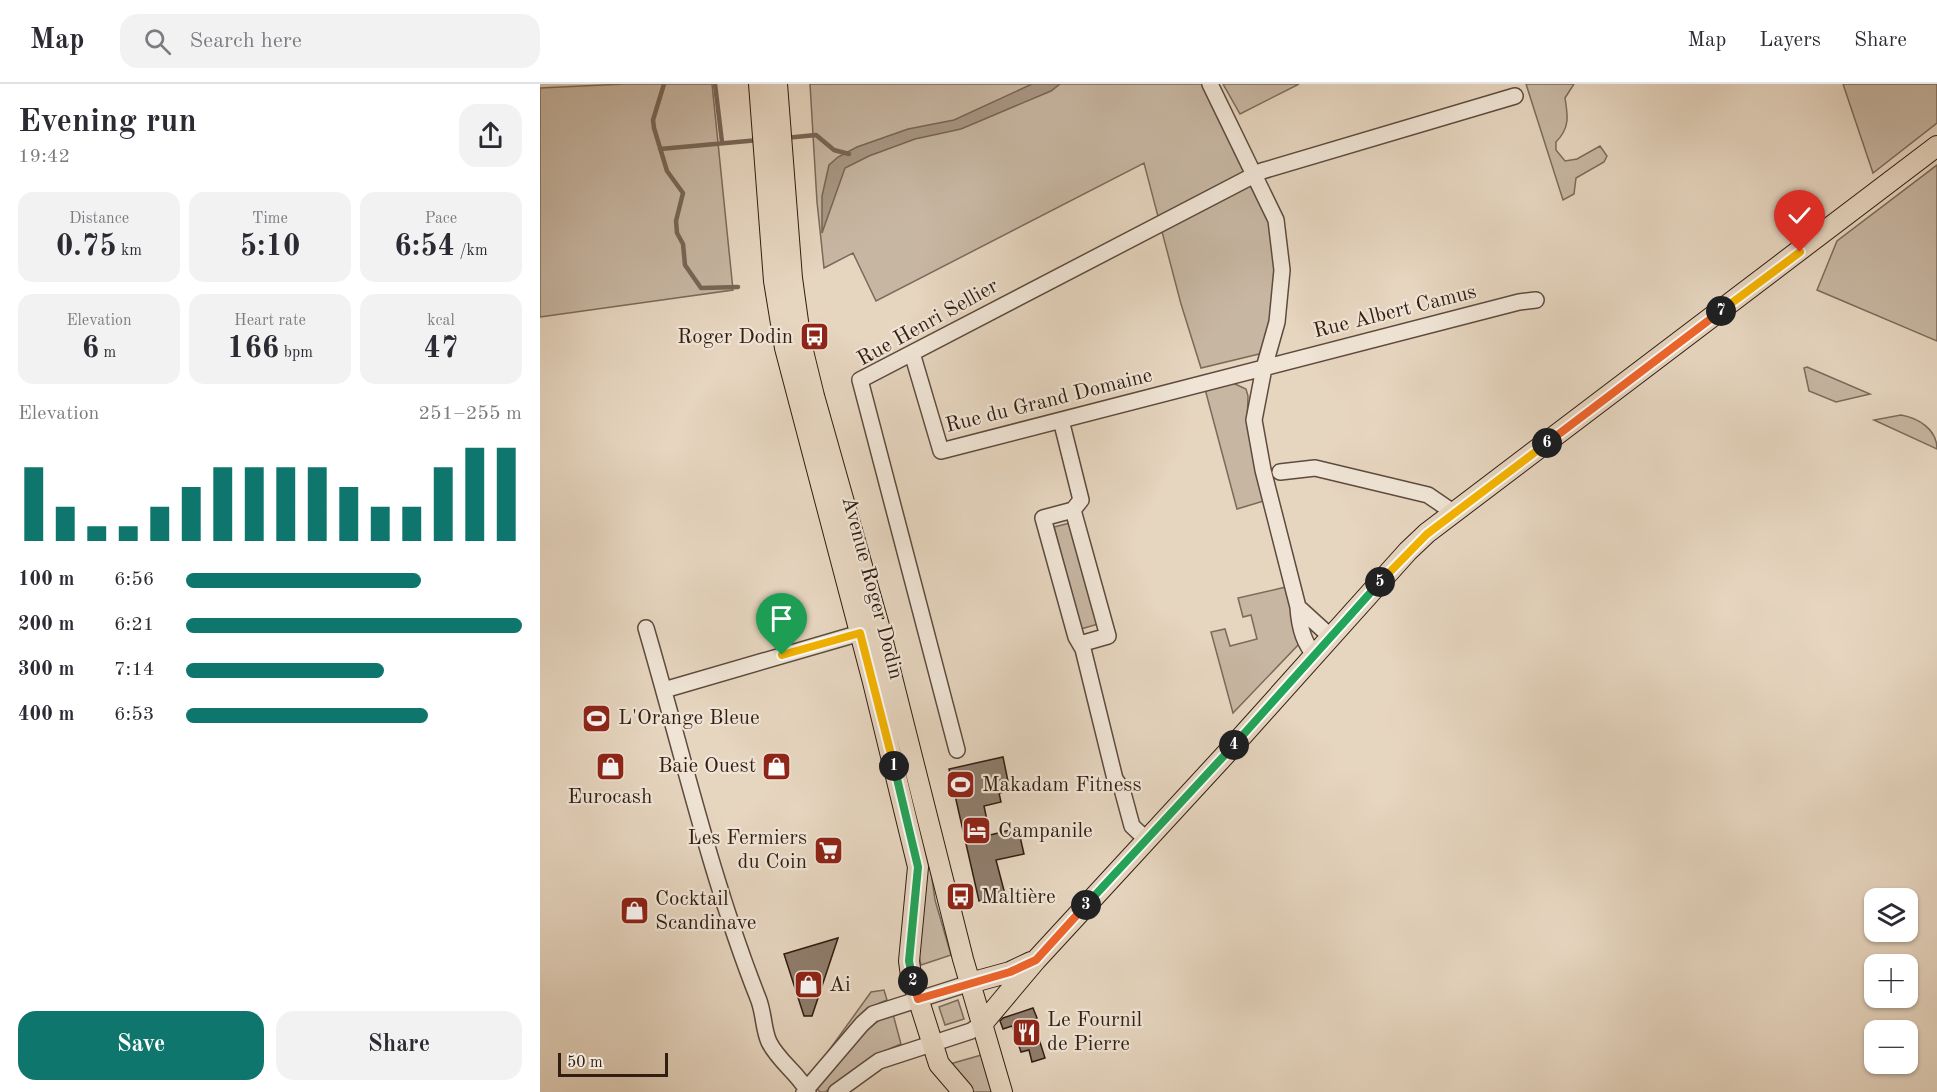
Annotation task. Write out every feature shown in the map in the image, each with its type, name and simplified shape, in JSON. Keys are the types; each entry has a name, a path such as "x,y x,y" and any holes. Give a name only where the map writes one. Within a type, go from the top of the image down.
{"main road":[{"name":"Avenue Roger Dodin","path":"768,86 777,207 796,314 814,396 879,626 970,983 1002,1092"},
{"path":"983,1023 1036,960 1408,551 1452,515 1937,146"},
{"name":"Avenue Roger Dodin","path":"777,207 774,281 784,348 860,633 918,867 909,961 918,999 939,1064 963,1092"},
{"path":"970,983 1010,972 1036,960"}],"street":[{"path":"1210,84 1256,174 1276,220 1282,270 1277,322 1264,368 1254,420 1258,447 1298,607 1298,618 1306,642 1315,655"},
{"name":"Rue Henri Sellier","path":"957,750 860,380 1256,174 1515,96"},
{"name":"Rue Albert Camus","path":"1264,368 1519,302 1536,300"},
{"name":"Rue du Grand Domaine","path":"912,353 941,451 1264,368"},
{"path":"1060,420 1081,500 1074,510 1043,518 1076,637 1080,644 1115,779 1122,789 1132,826 1147,840"},
{"path":"1280,472 1315,468 1428,495 1447,508 1452,515"},
{"path":"1074,510 1108,636 1080,644"},
{"path":"1298,607 1331,637"},
{"path":"646,628 734,931 760,1004 766,1036 777,1056 806,1091 873,1014 970,983"},
{"path":"664,690 860,633"},
{"path":"836,1092 879,1060 971,1031 983,1023"}],"shaded area":[{"path":"624,84 712,84 733,290 540,317 540,88"},
{"path":"810,84 1210,84 1276,220 1277,322 1259,354 1201,368 1181,304 1144,163 876,301 853,253 824,268 817,202"},
{"path":"1032,84 1060,84 1051,91 961,129 915,139 869,156 845,168 822,233 822,196 829,165 838,157 857,147 908,129 954,120"},
{"path":"1223,84 1299,84 1240,114"},
{"path":"1526,84 1574,84 1565,98 1566,127 1556,142 1556,150 1565,161 1577,159 1600,146 1607,156 1604,162 1576,178 1574,194 1563,200"},
{"path":"1843,84 1937,84 1937,123 1873,173"},
{"path":"1937,165 1937,341 1817,290 1837,241"},
{"path":"1807,367 1870,394 1836,402 1809,391 1804,368"},
{"path":"1233,383 1246,389 1248,396 1247,426 1267,500 1237,509 1205,389"},
{"path":"1901,415 1920,422 1930,430 1937,449 1874,420"},
{"path":"1070,523 1098,624 1081,629 1054,527"},
{"path":"1286,587 1300,643 1233,713 1211,632 1225,629 1230,646 1257,639 1251,615 1243,617 1238,598"},
{"path":"927,854 935,900 951,955 921,965 919,941"},
{"path":"884,990 887,1000 862,1015 830,1054 827,1053 871,992"},
{"path":"958,1000 964,1019 945,1025 939,1007"},
{"path":"893,1014 901,1044 873,1056 825,1092 820,1092 816,1088 850,1045 869,1027"},
{"path":"985,1054 996,1092 972,1092 950,1064"}],"building":[{"name":"Campanile","path":"1003,757 1010,791 999,793 1001,802 984,806 990,835 1018,828 1024,854 996,860 1006,898 979,901 949,769"},
{"name":"Ai","path":"838,938 812,1016 804,1016 784,954"},
{"name":"Le Fournil de Pierre","path":"1033,1008 1037,1018 1033,1020 1045,1058 1032,1062 1029,1050 1021,1052 1012,1026 1003,1029 1000,1021"}],"waterway":[{"path":"664,84 653,120 667,171 683,193 676,221 677,233 683,244 685,265 701,288 738,287"},
{"path":"715,84 722,142"},
{"path":"785,138 816,135 834,150 849,154"},
{"path":"660,149 759,140"}],"place":[{"name":"Roger Dodin","path":"814,337"},
{"name":"L'Orange Bleue","path":"597,718"},
{"name":"Eurocash","path":"610,766"},
{"name":"Baie Ouest","path":"777,766"},
{"name":"Makadam Fitness","path":"961,785"},
{"name":"Campanile","path":"977,831"},
{"name":"Les Fermiers du Coin","path":"828,850"},
{"name":"Maltière","path":"960,897"},
{"name":"Cocktail Scandinave","path":"634,911"},
{"name":"Ai","path":"808,985"},
{"name":"Le Fournil de Pierre","path":"1026,1032"}],"route":[{"path":"782,655 860,633 918,867 909,961 918,999 1010,972 1036,960 1225,755 1408,551 1427,534 1800,252"}]}
